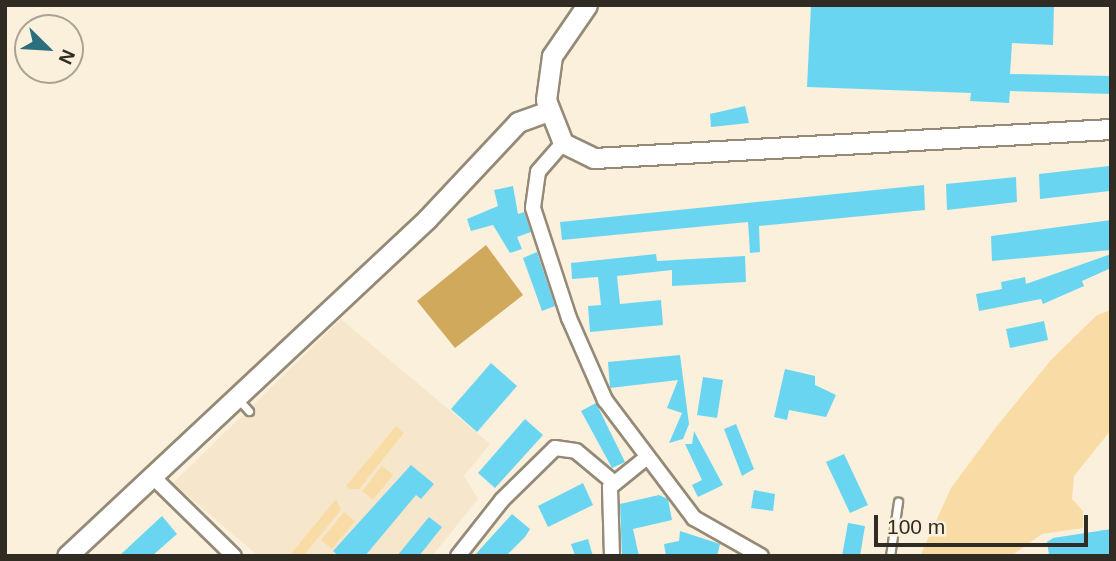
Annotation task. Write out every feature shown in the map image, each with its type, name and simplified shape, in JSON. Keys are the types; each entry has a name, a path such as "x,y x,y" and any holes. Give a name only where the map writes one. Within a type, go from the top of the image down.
{"street":[{"path":"587,5 552,56 548,111 564,143 610,160 1111,129"},
{"path":"67,556 153,477 244,405 453,194 519,122 548,111"},
{"path":"564,143 533,183 541,239 605,400 646,458 694,518 761,556"},
{"path":"458,556 502,500 555,448 585,456 612,481"},
{"path":"612,556 607,524 612,481 646,458"},
{"path":"153,477 234,556"}],"lane":[{"path":"890,556 898,502"}],"shaded area":[{"path":"486,245 523,295 455,348 417,301"},
{"path":"1111,310 1111,430 1074,476 1072,499 1083,511 1083,528 1042,534 1011,556 920,556 951,488 997,426 1051,360 1097,315"},
{"path":"341,319 490,444 464,476 478,499 432,556 258,556 173,483"},
{"path":"396,426 404,433 359,489 346,486"},
{"path":"382,466 393,475 373,500 362,491"},
{"path":"336,499 341,510 318,538 303,556 289,556"},
{"path":"344,512 355,521 332,549 321,540"}],"building":[{"path":"811,5 1054,5 1053,45 1012,43 1010,74 1111,76 1111,94 1010,91 1009,103 970,101 971,93 807,87"},
{"path":"745,106 749,123 711,127 710,114"},
{"path":"1109,166 1110,191 1040,199 1039,174"},
{"path":"1016,177 1017,202 947,210 946,184"},
{"path":"924,185 925,210 759,226 760,252 750,253 748,222 562,240 560,222"},
{"path":"513,186 518,214 524,212 531,232 517,237 522,249 510,253 493,225 471,231 467,219 498,206 494,190"},
{"path":"1111,220 1111,250 992,261 991,236"},
{"path":"537,252 555,306 542,311 523,258"},
{"path":"656,254 657,261 745,256 746,282 672,286 672,270 617,276 620,304 661,300 663,325 590,332 588,306 601,305 598,277 572,279 571,263"},
{"path":"1111,254 1111,268 1082,281 1084,286 1043,304 1041,299 979,311 976,294 1002,289 1001,282 1025,277 1026,284"},
{"path":"1044,321 1048,340 1010,348 1006,329"},
{"path":"680,355 689,424 683,439 669,443 682,413 667,408 678,380 610,388 608,362"},
{"path":"491,363 517,386 477,432 451,409"},
{"path":"785,369 815,376 815,385 836,395 826,417 789,410 787,420 774,417"},
{"path":"703,377 723,380 717,418 697,415"},
{"path":"596,403 625,462 612,468 581,411"},
{"path":"525,419 543,435 495,488 478,473"},
{"path":"736,424 754,469 742,476 724,429"},
{"path":"694,431 723,485 698,497 692,485 702,480 685,444 692,444"},
{"path":"844,454 868,505 850,513 826,462"},
{"path":"411,465 434,484 421,499 416,495 365,556 339,556 333,551"},
{"path":"583,483 593,505 548,527 538,506"},
{"path":"754,490 775,494 773,511 751,508"},
{"path":"659,495 668,499 672,520 633,529 639,556 622,556 620,504"},
{"path":"512,514 530,529 525,537 506,556 474,556"},
{"path":"162,516 177,534 152,556 119,556"},
{"path":"429,517 442,527 419,556 397,556"},
{"path":"848,523 865,526 860,556 842,556"},
{"path":"1111,529 1111,556 1049,555 1047,542 1053,538"},
{"path":"680,531 720,544 717,556 666,556 664,544 679,541"},
{"path":"588,539 593,556 575,556 571,544"}]}
